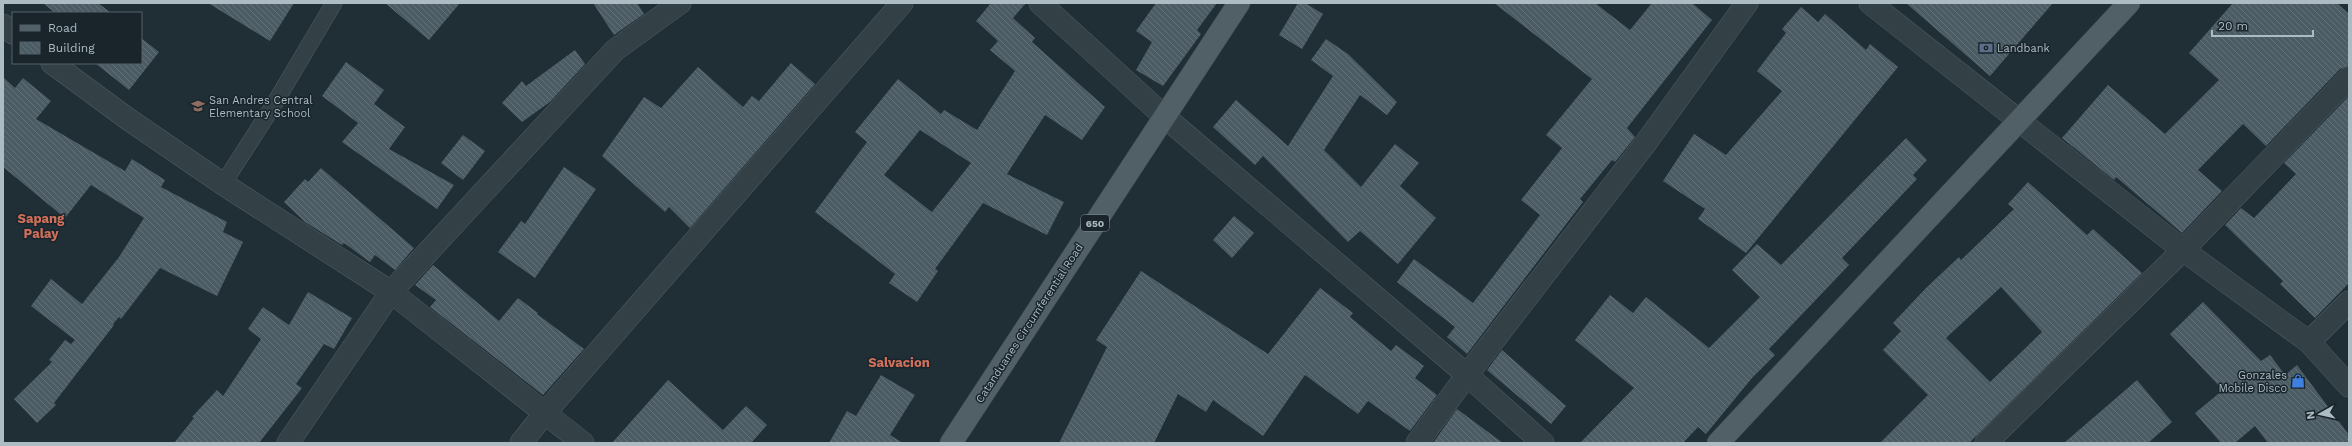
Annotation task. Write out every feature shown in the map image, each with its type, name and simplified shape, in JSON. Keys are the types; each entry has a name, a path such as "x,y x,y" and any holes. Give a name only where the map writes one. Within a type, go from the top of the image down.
{"main road":[{"name":"Catanduanes Circumferential Road","path":"951,443 1239,3"},
{"path":"1718,443 2018,120 2129,3"}],"street":[{"path":"288,443 391,292 615,50 680,3"},
{"path":"521,443 544,414 902,3"},
{"path":"1040,3 1165,117 1467,375 1543,443"},
{"path":"1418,443 1467,375 1645,144 1746,3"},
{"path":"1870,3 2183,250 2308,342 2349,386"},
{"path":"3,25 12,32"},
{"path":"53,64 128,119 223,184 391,292 544,414 583,443"},
{"path":"1986,443 2183,250 2349,78"},
{"path":"2308,342 2349,302"}],"lane":[{"path":"223,184 273,106 334,3"}],"building":[{"path":"43,3 98,3 110,12 54,12"},
{"path":"208,3 294,3 270,41"},
{"path":"385,3 460,3 429,40"},
{"path":"593,3 637,3 644,14 614,35"},
{"path":"991,3 1026,3 1013,18 1035,38 1032,42 1105,107 1082,140 1045,115 1007,174 1064,202 1047,235 983,203 935,269 938,271 917,302 889,283 895,274 815,212 867,142 855,132 898,79 941,114 944,110 977,130 1015,71 990,50 998,41 976,21","holes":["920,130 971,163 932,212 884,175"]},
{"path":"1156,3 1217,3 1197,30 1201,34 1163,86 1136,70 1152,42 1136,31"},
{"path":"1298,3 1305,3 1323,14 1302,49 1279,35"},
{"path":"1494,3 1595,3 1630,30 1652,3 1692,3 1712,20 1627,128 1635,137 1615,162 1612,160 1580,199 1583,202 1467,354 1447,337 1455,327 1397,282 1414,259 1473,303 1540,215 1521,200 1562,148 1546,135 1592,79"},
{"name":"Landbank","path":"1906,3 2053,3 1990,76"},
{"path":"2233,3 2337,3 2349,14 2349,66 2340,69 2266,146 2243,124 2198,170 2222,191 2182,233 2116,177 2114,180 2062,138 2108,85 2165,134 2219,80 2189,53"},
{"path":"1801,7 1818,22 1825,14 1866,50 1870,44 1898,67 1746,253 1698,219 1705,209 1663,181 1694,134 1726,155 1782,91 1757,71 1786,33 1782,29"},
{"path":"142,39 159,52 129,90 96,64 142,64"},
{"path":"1326,39 1348,54 1397,102 1387,115 1360,95 1324,150 1361,187 1395,144 1419,163 1400,186 1436,218 1398,264 1360,231 1348,242 1263,156 1255,165 1213,127 1236,100 1288,146 1333,76 1311,60"},
{"path":"575,50 585,64 550,102 522,122 502,103 522,81 526,86"},
{"path":"346,62 384,90 374,104 405,127 389,149 454,185 437,209 342,142 358,123 322,96"},
{"path":"791,63 815,84 690,228 669,207 665,212 602,156 644,97 661,108 698,67 743,107 752,96 759,101"},
{"path":"3,77 15,88 23,78 51,101 36,119 125,171 132,159 165,180 161,187 227,222 223,232 243,242 217,296 160,268 121,319 119,317 113,324 114,325 54,403 56,405 37,423 14,399 52,362 49,360 65,340 71,344 75,340 31,306 51,279 82,304 119,257 144,218 91,185 65,218 3,167"},
{"path":"2349,96 2349,283 2315,318 2280,284 2283,281 2225,225 2241,208 2254,218 2296,174 2284,163"},
{"path":"463,135 485,151 463,180 441,163"},
{"path":"1906,138 1927,160 1913,175 1917,179 1842,258 1849,265 1769,349 1775,355 1752,378 1706,434 1698,427 1683,443 1580,443 1634,388 1575,340 1610,295 1633,313 1646,297 1709,348 1760,297 1732,270 1757,244 1781,265"},
{"path":"564,167 596,189 535,278 498,252 521,221 525,224"},
{"path":"321,168 414,248 395,270 375,255 370,262 344,243 342,245 305,222 284,202 305,179 308,182"},
{"path":"2028,182 2087,235 2093,229 2142,273 1969,443 1880,443 1928,395 1883,350 1901,331 1893,323 1926,288 1959,257 1961,260 2014,209 2008,204","holes":["2001,287 2042,332 1990,382 1946,338"]},
{"path":"1234,216 1254,233 1232,258 1213,240"},
{"path":"433,265 499,321 518,298 584,349 543,395 430,307 436,300 415,285"},
{"path":"1141,271 1268,354 1320,288 1353,313 1350,317 1391,351 1396,345 1424,366 1415,378 1437,395 1410,431 1368,401 1358,414 1305,375 1263,436 1213,400 1206,412 1178,394 1154,443 1059,443 1107,347 1096,340"},
{"path":"308,292 352,318 334,349 324,344 296,384 302,388 259,443 174,443 194,418 192,417 217,390 223,396 261,339 248,329 263,307 289,325"},
{"path":"2203,302 2261,361 2270,355 2285,375 2297,365 2349,435 2349,443 2268,443 2255,426 2235,443 2221,443 2195,413 2223,390 2170,334"},
{"path":"1502,350 1566,406 1551,424 1487,370"},
{"path":"881,375 915,395 890,435 903,443 829,443 847,411 856,416"},
{"path":"668,380 723,430 746,406 767,425 751,443 612,443"},
{"path":"2137,380 2172,422 2148,443 2064,443"},
{"path":"1457,409 1503,443 1433,443"}],"place":[{"name":"Landbank","path":"1986,48"},
{"name":"San Andres Central Elementary School","path":"198,106"},
{"name":"Gonzales Mobile Disco","path":"2298,381"}],"district":[{"name":"Sapang Palay","path":"41,226"},
{"name":"Salvacion","path":"899,362"}]}
